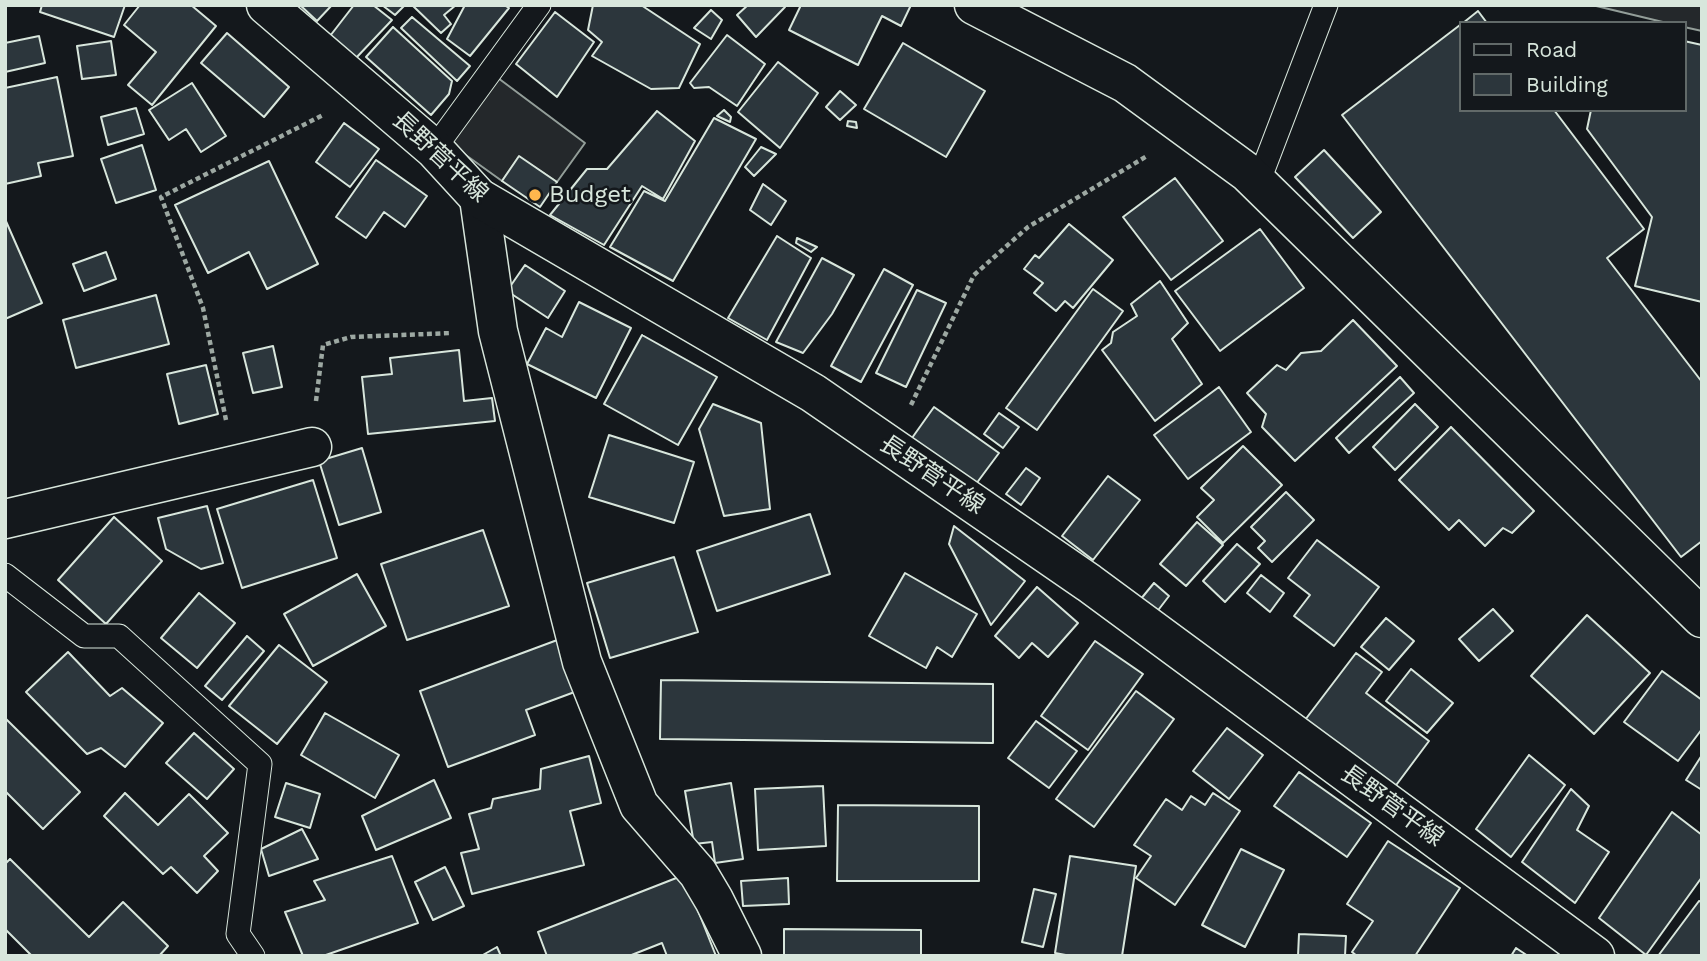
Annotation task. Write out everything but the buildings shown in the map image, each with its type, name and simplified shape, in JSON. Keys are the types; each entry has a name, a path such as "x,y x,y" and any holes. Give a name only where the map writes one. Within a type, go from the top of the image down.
{"street":[{"name":"長野菅平線","path":"266,5 434,149 479,198 813,393 1089,583 1595,956"},
{"path":"974,5 1125,83 1248,173 1702,618"},
{"path":"479,198 498,331 582,662 639,805 698,873 742,956"},
{"path":"5,519 312,447"}],"lane":[{"path":"434,149 540,5"},
{"path":"1258,183 1326,5"},
{"path":"5,575 84,636 119,636 260,764 238,934 253,956"}],"path":[{"path":"235,466 204,309 161,197 368,92"},
{"path":"892,448 974,275 1028,227 1191,132"},
{"path":"312,447 323,345 351,337 498,331"}],"shaded area":[{"path":"1592,5 1702,5 1702,31 1686,27 1686,21 1659,21"},
{"path":"490,72 585,143 557,182 519,157 502,181 442,138"}],"place":[{"name":"Budget","path":"535,195"}]}
